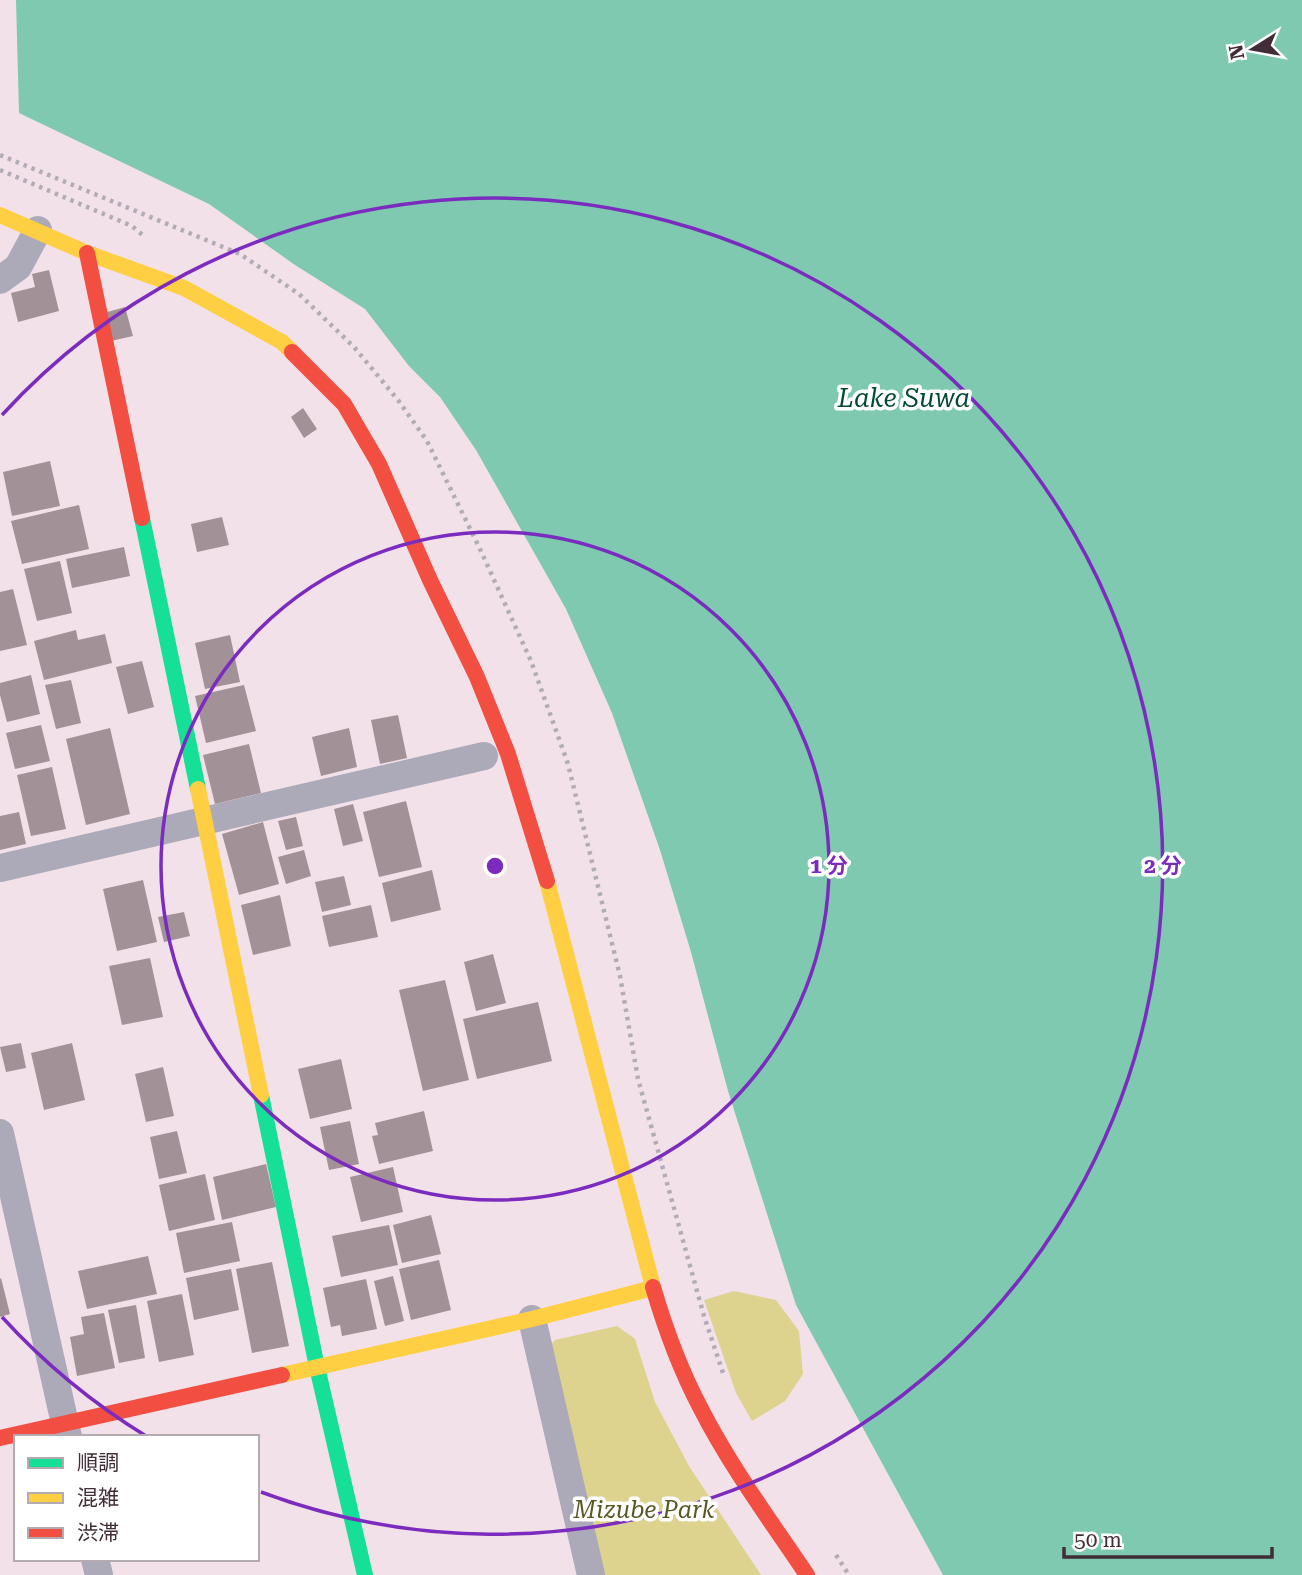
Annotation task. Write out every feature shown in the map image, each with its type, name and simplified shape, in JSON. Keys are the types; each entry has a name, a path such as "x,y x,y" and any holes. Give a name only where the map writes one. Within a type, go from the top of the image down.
{"street":[{"path":"0,215 87,253 184,288 282,342 344,404 379,464 430,580 477,677 508,754 547,876 653,1288 671,1344 699,1407 718,1441 807,1575"},
{"path":"0,280 18,267 38,230"},
{"path":"87,253 317,1367 365,1575"},
{"path":"0,868 484,757"},
{"path":"0,1133 66,1430"},
{"path":"25,1435 66,1430 317,1367 531,1319 653,1288"},
{"path":"531,1319 591,1575"}],"path":[{"path":"0,170 132,226 150,243"}],"green space":[{"path":"734,1291 776,1300 799,1331 803,1374 785,1401 752,1421 736,1393 704,1300"},
{"name":"Mizube Park","path":"617,1326 635,1339 655,1402 689,1466 761,1575 594,1575 544,1352 555,1340"}],"water":[{"name":"Lake Suwa","path":"16,0 1302,0 1302,1575 943,1575 796,1305 728,1091 691,952 660,850 612,713 566,609 476,450 440,397 409,366 365,309 295,265 209,204 19,113"}],"building":[{"path":"49,270 59,311 18,322 11,293 35,287 32,274"},
{"path":"125,307 133,336 111,341 104,313"},
{"path":"303,408 317,429 304,438 291,417"},
{"path":"50,461 60,506 12,516 3,472"},
{"path":"79,505 89,549 22,564 11,521"},
{"path":"222,517 229,545 197,552 191,524"},
{"path":"124,547 130,576 72,588 66,559"},
{"path":"60,561 72,613 37,621 24,569"},
{"path":"13,589 27,645 0,651 0,592"},
{"path":"76,630 78,640 105,634 112,663 44,680 34,641"},
{"path":"230,635 240,682 205,689 195,643"},
{"path":"142,661 154,707 128,714 116,667"},
{"path":"31,675 40,714 7,722 0,695 0,683"},
{"path":"71,680 81,723 56,729 45,685"},
{"path":"244,685 256,731 206,743 195,696"},
{"path":"398,715 407,758 380,764 371,720"},
{"path":"41,725 50,761 15,769 6,733"},
{"path":"110,728 130,814 86,825 66,739"},
{"path":"349,728 357,767 321,776 312,737"},
{"path":"249,744 261,793 215,804 203,755"},
{"path":"52,767 66,829 31,836 17,775"},
{"path":"406,801 422,867 379,877 363,812"},
{"path":"353,804 363,841 343,846 334,809"},
{"path":"19,812 26,844 0,850 0,816"},
{"path":"296,817 303,846 286,850 278,821"},
{"path":"263,822 279,884 239,895 222,834"},
{"path":"304,850 311,876 286,884 278,857"},
{"path":"432,870 441,910 391,922 382,883"},
{"path":"344,876 351,905 322,912 315,882"},
{"path":"143,880 157,942 117,951 103,889"},
{"path":"280,895 291,946 253,955 241,905"},
{"path":"371,905 378,937 329,947 322,916"},
{"path":"184,912 190,936 164,942 158,917"},
{"path":"493,954 506,1003 476,1011 464,962"},
{"path":"150,958 163,1017 122,1025 109,966"},
{"path":"445,980 469,1080 423,1091 399,990"},
{"path":"538,1002 552,1061 477,1079 463,1019"},
{"path":"21,1043 26,1068 6,1072 0,1047"},
{"path":"72,1043 85,1100 44,1110 31,1053"},
{"path":"341,1059 352,1109 310,1119 298,1069"},
{"path":"163,1067 174,1116 146,1122 135,1074"},
{"path":"424,1111 433,1151 379,1164 372,1136 378,1135 375,1123"},
{"path":"350,1121 359,1164 329,1170 320,1127"},
{"path":"177,1131 187,1173 159,1179 150,1137"},
{"path":"266,1164 276,1207 222,1220 213,1177"},
{"path":"393,1167 403,1212 361,1222 350,1177"},
{"path":"205,1174 215,1220 169,1231 159,1185"},
{"path":"431,1215 441,1254 402,1263 393,1225"},
{"path":"232,1222 240,1261 184,1273 176,1233"},
{"path":"389,1225 398,1265 341,1277 332,1236"},
{"path":"148,1256 157,1294 87,1309 78,1271"},
{"path":"439,1260 451,1310 411,1320 399,1269"},
{"path":"272,1262 289,1346 252,1353 236,1269"},
{"path":"231,1269 239,1310 194,1320 186,1278"},
{"path":"393,1276 404,1321 385,1326 374,1281"},
{"path":"0,1279 10,1314 0,1317"},
{"path":"366,1279 377,1329 342,1336 340,1325 331,1327 323,1288"},
{"path":"182,1294 194,1355 159,1362 147,1301"},
{"path":"136,1305 145,1358 119,1363 108,1310"},
{"path":"104,1313 115,1368 77,1376 70,1337 84,1334 81,1317"}],"traffic: fast":[{"path":"142,518 198,789"},
{"path":"261,1095 317,1367 365,1575"}],"traffic: slow":[{"path":"0,215 87,253 184,288 282,342 292,352"},
{"path":"198,789 261,1095"},
{"path":"547,881 653,1287"},
{"path":"282,1375 532,1319 653,1288"}],"traffic: jam":[{"path":"87,253 142,518"},
{"path":"292,352 344,404 379,464 430,580 477,677 508,754 547,881"},
{"path":"653,1287 680,1363 712,1429 807,1575"},
{"path":"0,1438 282,1375"}]}
